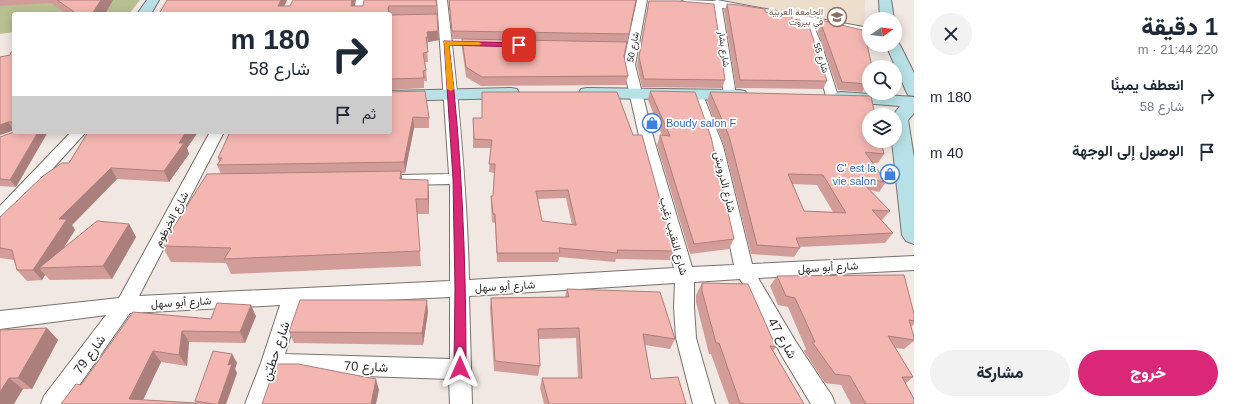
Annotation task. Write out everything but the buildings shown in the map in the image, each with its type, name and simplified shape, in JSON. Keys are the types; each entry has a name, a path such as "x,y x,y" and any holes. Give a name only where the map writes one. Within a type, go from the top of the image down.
{"street":[{"path":"145,12 153,0"},
{"path":"154,12 161,0"},
{"path":"358,12 361,0"},
{"path":"442,0 440,19 450,43 451,93 457,179 461,404"},
{"name":"شارع 50","path":"635,94 629,65 629,47 644,0"},
{"path":"885,0 886,12"},
{"path":"674,3 717,3 862,30"},
{"name":"شارع بشار","path":"717,3 730,95"},
{"name":"شارع 55","path":"807,20 817,46 824,96"},
{"path":"898,52 908,67 914,91"},
{"path":"392,96 527,92"},
{"path":"573,93 754,96"},
{"name":"شارع النقيب زغيب","path":"635,94 686,275 684,307 686,338 704,404"},
{"name":"شارع الدرويش","path":"697,95 716,146 745,271"},
{"path":"824,96 914,102"},
{"path":"914,105 906,110 898,120 914,236"},
{"path":"0,216 77,134"},
{"name":"شارع الخرطوم","path":"125,305 198,183 216,134"},
{"path":"386,180 457,179"},
{"name":"شارع أبو سهل","path":"0,320 125,305 460,289 745,271 914,263"},
{"name":"شارع 47","path":"745,271 789,349 824,404"},
{"name":"شارع حطيّن","path":"256,404 272,363 292,297"},
{"name":"شارع 79","path":"52,404 125,305"},
{"name":"شارع 70","path":"272,363 460,368"}],"shaded area":[{"name":"الجامعة العربية في بيروت","path":"727,0 865,0 865,12 862,12 862,28"}],"green space":[{"path":"0,0 140,0 131,12 12,12 12,32 0,34"}],"slow traffic":[{"path":"451,89 446,43 479,44"}],"place":[{"name":"الجامعة العربية في بيروت","path":"837,17"},
{"name":"Boudy salon F","path":"652,123"},
{"name":"C' est la vie salon","path":"890,174"}],"route":[{"path":"460,368 460,289 457,179 446,43 519,45"}]}
